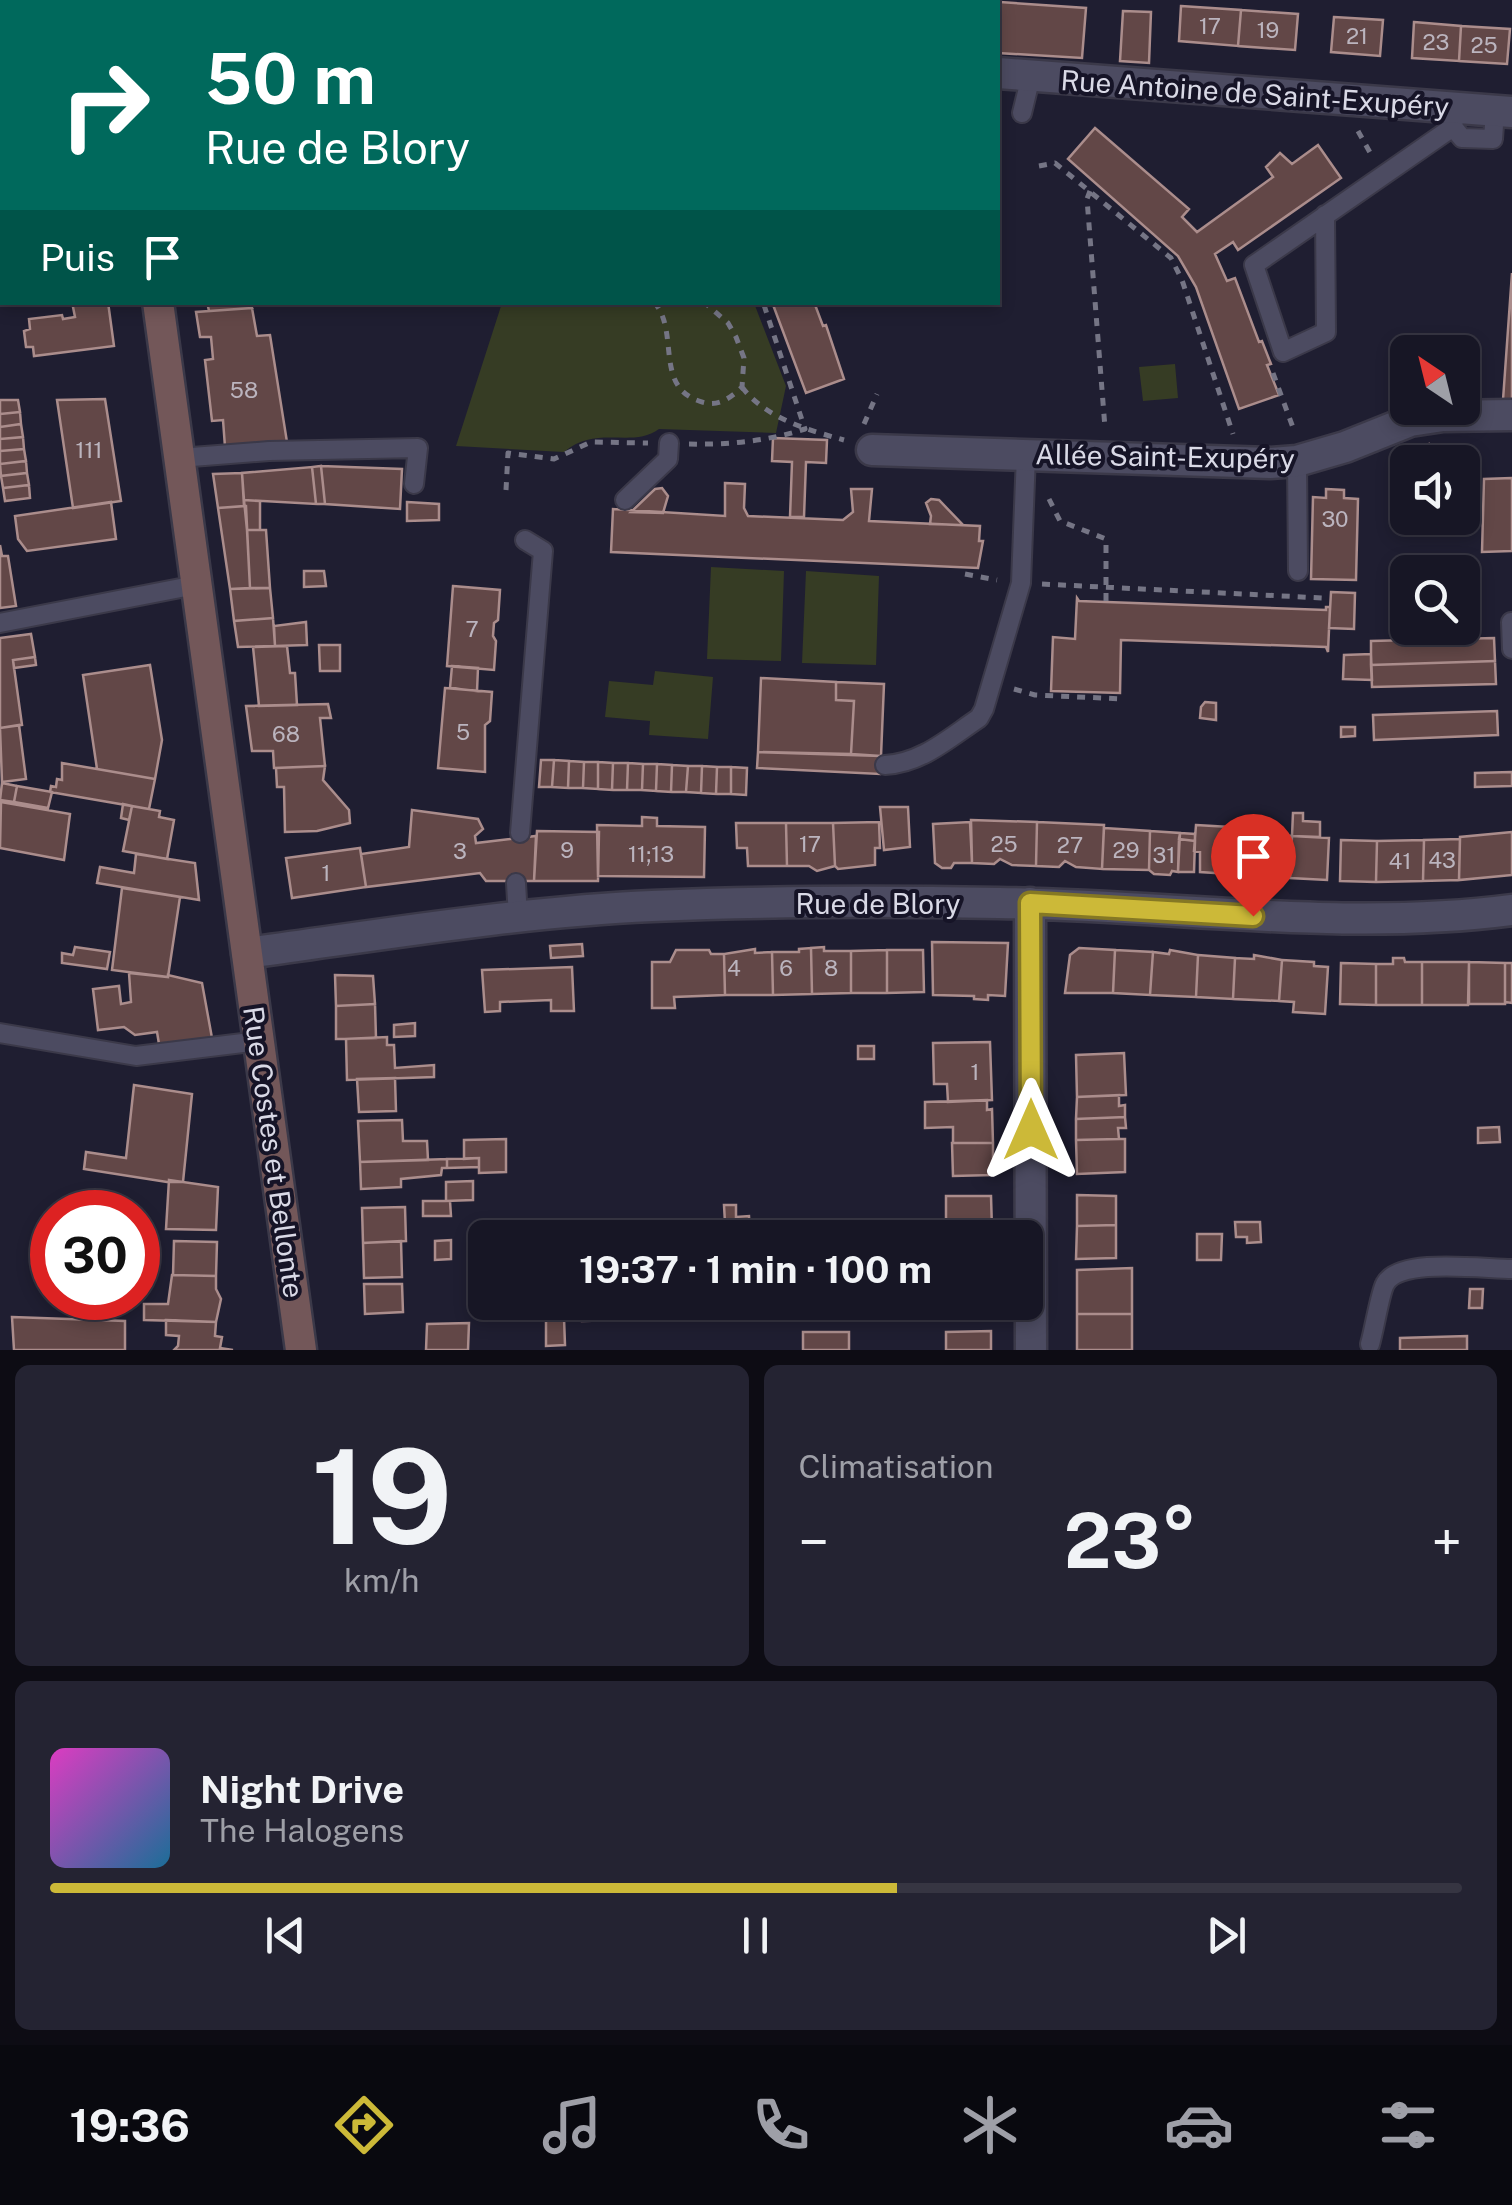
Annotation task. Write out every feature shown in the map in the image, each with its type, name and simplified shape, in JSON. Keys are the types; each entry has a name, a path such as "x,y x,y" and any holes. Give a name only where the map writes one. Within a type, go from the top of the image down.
{"main road":[{"name":"Rue Costes et Bellonte","path":"158,305 302,1350"}],"street":[{"name":"Rue Antoine de Saint-Exupéry","path":"1000,74 1353,100 1454,117 1503,111"},
{"name":"Allée Saint-Exupéry","path":"872,450 1234,462 1301,460 1410,420 1512,415"},
{"name":"Rue de Blory","path":"247,953 518,917 650,906 1030,903 1374,920 1512,910"},
{"path":"1030,903 1032,1350"}],"lane":[{"path":"1022,114 1031,76"},
{"path":"1325,215 1326,332 1283,352 1254,265 1325,215 1385,174 1454,117"},
{"path":"625,500 668,458 669,443"},
{"path":"181,472 269,451 418,448 414,484"},
{"path":"885,764 906,764 919,758 979,718 1021,583 1026,455"},
{"path":"1298,572 1301,460"},
{"path":"520,833 543,551 525,540"},
{"path":"0,623 196,585"},
{"path":"1510,622 1512,649"},
{"path":"516,883 518,917"},
{"path":"0,1034 136,1056 259,1041"},
{"path":"1370,1344 1382,1288 1392,1273 1412,1268 1512,1269"}],"path":[{"path":"1353,100 1352,119 1385,174"},
{"path":"1039,166 1054,163 1171,258 1234,432 1234,462"},
{"path":"1090,191 1087,200 1107,456"},
{"path":"656,305 666,323 673,379 682,390 704,404 720,403 742,387"},
{"path":"707,305 728,323 736,337 744,358 742,387 763,408 805,429 872,450"},
{"path":"764,305 805,429"},
{"path":"1283,352 1271,369 1301,460"},
{"path":"506,490 508,452 554,459 591,442 736,445 805,429"},
{"path":"1026,455 1060,522 1106,539 1106,602"},
{"path":"965,574 1021,583 1106,589 1323,598"},
{"path":"993,681 1036,694 1124,699"}],"green space":[{"path":"501,305 755,305 786,386 776,433 659,429 637,437 589,439 564,452 456,446"},
{"path":"1175,364 1178,398 1143,401 1139,367"},
{"path":"711,567 784,571 781,661 707,659"},
{"path":"806,571 879,576 876,665 802,663"},
{"path":"655,671 713,677 708,739 649,735 650,721 605,717 609,681 653,685"}],"building":[{"path":"1000,2 1086,8 1082,58 1000,53"},
{"path":"1181,6 1241,10 1238,46 1179,41"},
{"path":"1241,10 1298,14 1295,50 1238,46"},
{"path":"1123,11 1151,12 1149,63 1120,61"},
{"path":"1334,17 1383,20 1380,56 1331,52"},
{"path":"1414,22 1461,26 1459,61 1412,58"},
{"path":"1461,26 1510,29 1507,64 1459,61"},
{"path":"1095,128 1189,209 1182,217 1197,232 1273,177 1266,167 1280,153 1292,164 1318,145 1341,178 1238,250 1233,242 1215,254 1227,281 1235,278 1271,364 1267,365 1279,395 1239,409 1196,287 1178,256 1068,159"},
{"path":"1512,273 1512,400 1503,400"},
{"path":"73,305 108,305 114,346 34,356 33,347 26,347 24,331 30,329 29,319 75,317"},
{"path":"208,305 252,308 209,311"},
{"path":"773,305 815,305 823,326 826,325 844,379 806,393"},
{"path":"252,308 257,336 270,335 287,442 225,447 223,420 212,421 205,360 213,359 211,337 200,337 196,312"},
{"path":"105,399 121,501 73,508 57,400"},
{"path":"0,400 18,400 20,412 0,414"},
{"path":"20,412 21,424 0,427 0,414"},
{"path":"21,424 23,437 0,439 0,427"},
{"path":"23,437 24,449 0,451 0,439"},
{"path":"773,438 827,440 826,463 806,462 804,517 790,517 792,462 772,461"},
{"path":"24,449 26,461 0,464 0,451"},
{"path":"26,461 27,473 1,476 0,464"},
{"path":"321,466 325,504 316,504 312,467"},
{"path":"321,466 402,469 400,509 325,504"},
{"path":"312,467 316,504 244,500 242,473"},
{"path":"27,473 29,485 3,488 1,476"},
{"path":"242,473 244,506 218,508 213,474"},
{"path":"1512,478 1512,551 1482,552 1484,479"},
{"path":"725,483 745,484 744,508 748,516 843,520 853,512 851,489 872,489 869,521 980,526 979,541 983,541 978,568 611,552 613,509 725,516"},
{"path":"29,485 30,498 5,501 3,488"},
{"path":"662,488 668,496 663,513 631,512 655,489"},
{"path":"1326,489 1344,490 1344,498 1358,499 1356,580 1311,579 1313,497 1326,498"},
{"path":"244,500 260,501 260,530 247,530"},
{"path":"939,500 963,525 930,524 926,503"},
{"path":"111,502 116,539 27,551 18,539 15,516"},
{"path":"407,502 439,504 439,520 407,521"},
{"path":"246,506 250,588 230,589 218,508"},
{"path":"247,530 266,530 270,588 250,588"},
{"path":"0,545 2,556 8,556 16,606 0,608"},
{"path":"304,571 324,571 326,586 304,587"},
{"path":"453,586 500,590 493,636 494,670 447,666"},
{"path":"270,588 273,618 234,621 230,589"},
{"path":"1331,592 1355,593 1354,629 1329,628"},
{"path":"1077,598 1326,610 1330,607 1328,652 1326,647 1121,640 1120,693 1051,691 1053,637 1075,639"},
{"path":"273,618 275,646 238,647 234,621"},
{"path":"306,622 307,645 275,646 274,626"},
{"path":"31,634 35,657 13,660 22,725 0,728 0,638"},
{"path":"1480,638 1494,638 1495,661 1371,665 1371,641 1390,641 1390,645 1480,645"},
{"path":"319,645 340,645 340,671 320,671"},
{"path":"287,646 290,673 295,673 297,705 259,706 253,647"},
{"path":"1371,654 1372,680 1343,679 1344,655"},
{"path":"35,657 36,665 14,668 13,660"},
{"path":"1495,661 1496,684 1372,687 1371,665"},
{"path":"150,665 162,740 155,779 97,769 83,675"},
{"path":"452,666 478,668 477,691 450,688"},
{"path":"761,678 836,682 836,700 854,701 851,754 758,752"},
{"path":"836,682 884,684 881,756 851,754 854,701 836,700"},
{"path":"445,688 492,692 490,721 485,725 485,772 438,768"},
{"path":"1205,702 1216,703 1216,720 1200,718"},
{"path":"328,704 331,718 320,718 325,766 274,768 273,751 252,751 246,706"},
{"path":"1497,711 1498,735 1374,740 1373,715"},
{"path":"19,725 26,779 2,782 0,728"},
{"path":"1341,727 1355,727 1355,736 1341,737"},
{"path":"758,752 881,756 880,774 757,768"},
{"path":"541,760 554,760 552,787 539,787"},
{"path":"554,760 569,761 568,788 552,787"},
{"path":"569,761 584,762 583,788 568,788"},
{"path":"584,762 598,762 598,789 583,788"},
{"path":"598,762 613,763 612,790 598,789"},
{"path":"62,763 155,779 149,809 50,792 57,779 62,780"},
{"path":"613,763 628,763 627,790 612,790"},
{"path":"628,763 643,764 642,790 627,790"},
{"path":"643,764 657,764 656,791 642,790"},
{"path":"657,764 672,765 671,792 656,791"},
{"path":"672,765 688,766 686,792 671,792"},
{"path":"325,766 323,780 349,810 350,823 317,831 285,832 284,787 277,787 276,768"},
{"path":"688,766 702,766 701,793 686,792"},
{"path":"702,766 717,767 716,794 701,793"},
{"path":"717,767 731,767 731,794 716,794"},
{"path":"731,767 747,768 746,795 731,794"},
{"path":"1512,772 1512,786 1475,787 1475,773"},
{"path":"2,783 17,786 14,802 0,800"},
{"path":"17,786 52,792 48,808 14,802"},
{"path":"1,802 70,814 64,860 0,848"},
{"path":"123,804 132,806 129,820 121,818"},
{"path":"132,806 160,811 159,817 174,820 167,859 123,851"},
{"path":"880,807 908,807 910,847 884,850"},
{"path":"412,810 478,819 483,829 475,836 476,843 536,836 534,881 486,881 480,873 366,887 361,854 409,847"},
{"path":"1293,813 1303,813 1303,821 1320,822 1320,837 1292,836"},
{"path":"642,817 657,818 657,826 705,827 704,877 598,876 597,825 642,826"},
{"path":"971,820 1037,822 1036,866 1012,865 1000,859 994,864 972,863"},
{"path":"879,822 880,848 875,848 875,865 838,869 833,823"},
{"path":"970,822 972,863 942,868 935,863 933,824"},
{"path":"1037,822 1104,825 1102,869 1076,867 1065,861 1059,867 1036,866"},
{"path":"736,823 786,823 787,866 748,866 747,848 737,848"},
{"path":"786,823 833,823 835,866 817,871 809,866 787,866"},
{"path":"1196,825 1247,828 1245,875 1200,872 1200,852 1194,851"},
{"path":"1104,828 1150,831 1149,870 1102,869"},
{"path":"537,831 599,832 598,881 534,881"},
{"path":"1150,831 1180,833 1178,872 1154,874 1149,870"},
{"path":"1512,832 1512,875 1459,880 1460,837"},
{"path":"1180,833 1195,834 1195,841 1179,839"},
{"path":"1247,833 1292,836 1290,878 1244,876"},
{"path":"1292,836 1329,838 1327,880 1290,878"},
{"path":"1179,839 1195,841 1194,872 1178,872"},
{"path":"1460,839 1459,880 1423,881 1424,840"},
{"path":"1341,840 1377,841 1376,882 1340,881"},
{"path":"1424,840 1423,881 1376,882 1377,841"},
{"path":"360,848 366,887 292,898 286,858"},
{"path":"136,854 195,863 199,900 97,883 100,867 134,873"},
{"path":"122,888 180,897 168,977 112,970"},
{"path":"932,942 1008,943 1005,996 988,995 988,1000 933,995"},
{"path":"582,944 583,956 551,958 550,946"},
{"path":"75,947 110,952 107,969 62,963 62,953 73,955"},
{"path":"824,947 824,951 851,951 851,993 812,994 811,948"},
{"path":"811,948 812,994 773,995 772,952"},
{"path":"1079,948 1115,950 1113,993 1065,993 1070,955"},
{"path":"755,949 755,953 772,952 773,995 725,995 724,954"},
{"path":"676,950 724,954 725,995 674,997 675,1008 652,1008 652,962 670,962"},
{"path":"887,950 887,993 851,993 851,951"},
{"path":"887,950 923,950 924,992 887,993"},
{"path":"1115,950 1153,952 1150,995 1113,993"},
{"path":"1170,950 1198,955 1196,997 1150,995 1153,952 1169,954"},
{"path":"1198,955 1235,958 1233,999 1196,997"},
{"path":"1254,955 1282,960 1279,1001 1233,999 1235,958 1254,959"},
{"path":"1393,958 1422,962 1422,1005 1376,1005 1376,964 1393,964"},
{"path":"1282,960 1328,967 1325,1014 1293,1012 1294,1002 1279,1001"},
{"path":"1422,962 1469,962 1468,1005 1422,1005"},
{"path":"1469,962 1505,963 1505,1004 1469,1004"},
{"path":"1341,963 1376,964 1376,1005 1340,1004"},
{"path":"1505,963 1512,963 1512,1003 1505,1002"},
{"path":"572,967 574,1011 551,1011 551,1000 500,1002 500,1011 485,1012 482,970"},
{"path":"129,973 168,975 202,983 212,1038 159,1044 157,1032 135,1035 124,1027 98,1030 93,989 119,986 121,1004 131,1002"},
{"path":"335,975 373,976 375,1004 336,1006"},
{"path":"375,1004 376,1038 336,1039 336,1006"},
{"path":"415,1023 415,1036 394,1037 394,1025"},
{"path":"387,1037 387,1045 394,1045 395,1068 434,1065 434,1077 347,1080 346,1039"},
{"path":"990,1042 992,1100 948,1102 947,1084 934,1084 933,1043"},
{"path":"858,1046 874,1046 874,1059 858,1059"},
{"path":"1124,1053 1126,1095 1077,1097 1076,1055"},
{"path":"395,1078 396,1111 359,1112 357,1079"},
{"path":"134,1085 192,1094 183,1182 84,1169 86,1152 126,1158"},
{"path":"1119,1095 1119,1106 1125,1105 1125,1117 1076,1119 1077,1097"},
{"path":"987,1100 987,1110 992,1109 993,1143 953,1143 953,1127 925,1128 925,1102"},
{"path":"1125,1117 1126,1128 1118,1128 1119,1139 1076,1140 1076,1119"},
{"path":"402,1120 403,1141 427,1141 428,1160 360,1162 358,1121"},
{"path":"1499,1127 1500,1142 1478,1143 1478,1128"},
{"path":"506,1139 506,1172 479,1173 479,1158 464,1159 464,1140"},
{"path":"1125,1139 1125,1172 1077,1174 1076,1140"},
{"path":"952,1143 993,1143 993,1175 953,1176"},
{"path":"479,1158 479,1167 447,1168 447,1159"},
{"path":"447,1159 447,1168 442,1168 441,1175 401,1179 401,1187 361,1189 360,1162"},
{"path":"169,1180 218,1187 216,1230 166,1229"},
{"path":"473,1181 473,1200 446,1201 446,1182"},
{"path":"1077,1195 1116,1196 1116,1225 1077,1226"},
{"path":"946,1196 991,1196 992,1220 946,1220"},
{"path":"423,1201 450,1201 451,1216 423,1216"},
{"path":"724,1205 736,1205 736,1217 749,1216 749,1220 725,1220"},
{"path":"405,1207 406,1241 363,1243 362,1208"},
{"path":"1235,1222 1260,1222 1261,1242 1247,1243 1247,1237 1236,1237"},
{"path":"1116,1225 1116,1258 1076,1259 1077,1226"},
{"path":"1197,1234 1222,1234 1221,1260 1197,1260"},
{"path":"451,1240 451,1259 435,1260 435,1241"},
{"path":"174,1241 217,1242 216,1276 173,1275"},
{"path":"401,1241 402,1277 364,1278 363,1243"},
{"path":"1132,1268 1132,1314 1077,1314 1077,1270"},
{"path":"172,1275 216,1276 221,1299 216,1322 144,1320 160,1320 160,1304 168,1304"},
{"path":"364,1284 402,1284 403,1312 365,1314"},
{"path":"1470,1289 1483,1289 1482,1308 1469,1308"},
{"path":"1077,1314 1132,1314 1132,1350 1077,1350"},
{"path":"12,1317 125,1321 125,1350 14,1350"},
{"path":"166,1320 216,1322 215,1336 222,1337 220,1348 233,1350 174,1350 179,1336 166,1335"},
{"path":"546,1320 564,1320 565,1345 546,1346"},
{"path":"469,1323 468,1350 426,1350 427,1324"},
{"path":"991,1331 991,1350 946,1350 946,1332"},
{"path":"803,1332 849,1332 849,1350 803,1350"},
{"path":"1467,1336 1467,1350 1400,1350 1400,1338"}],"route":[{"path":"1031,1130 1030,903 1253,916"}]}
